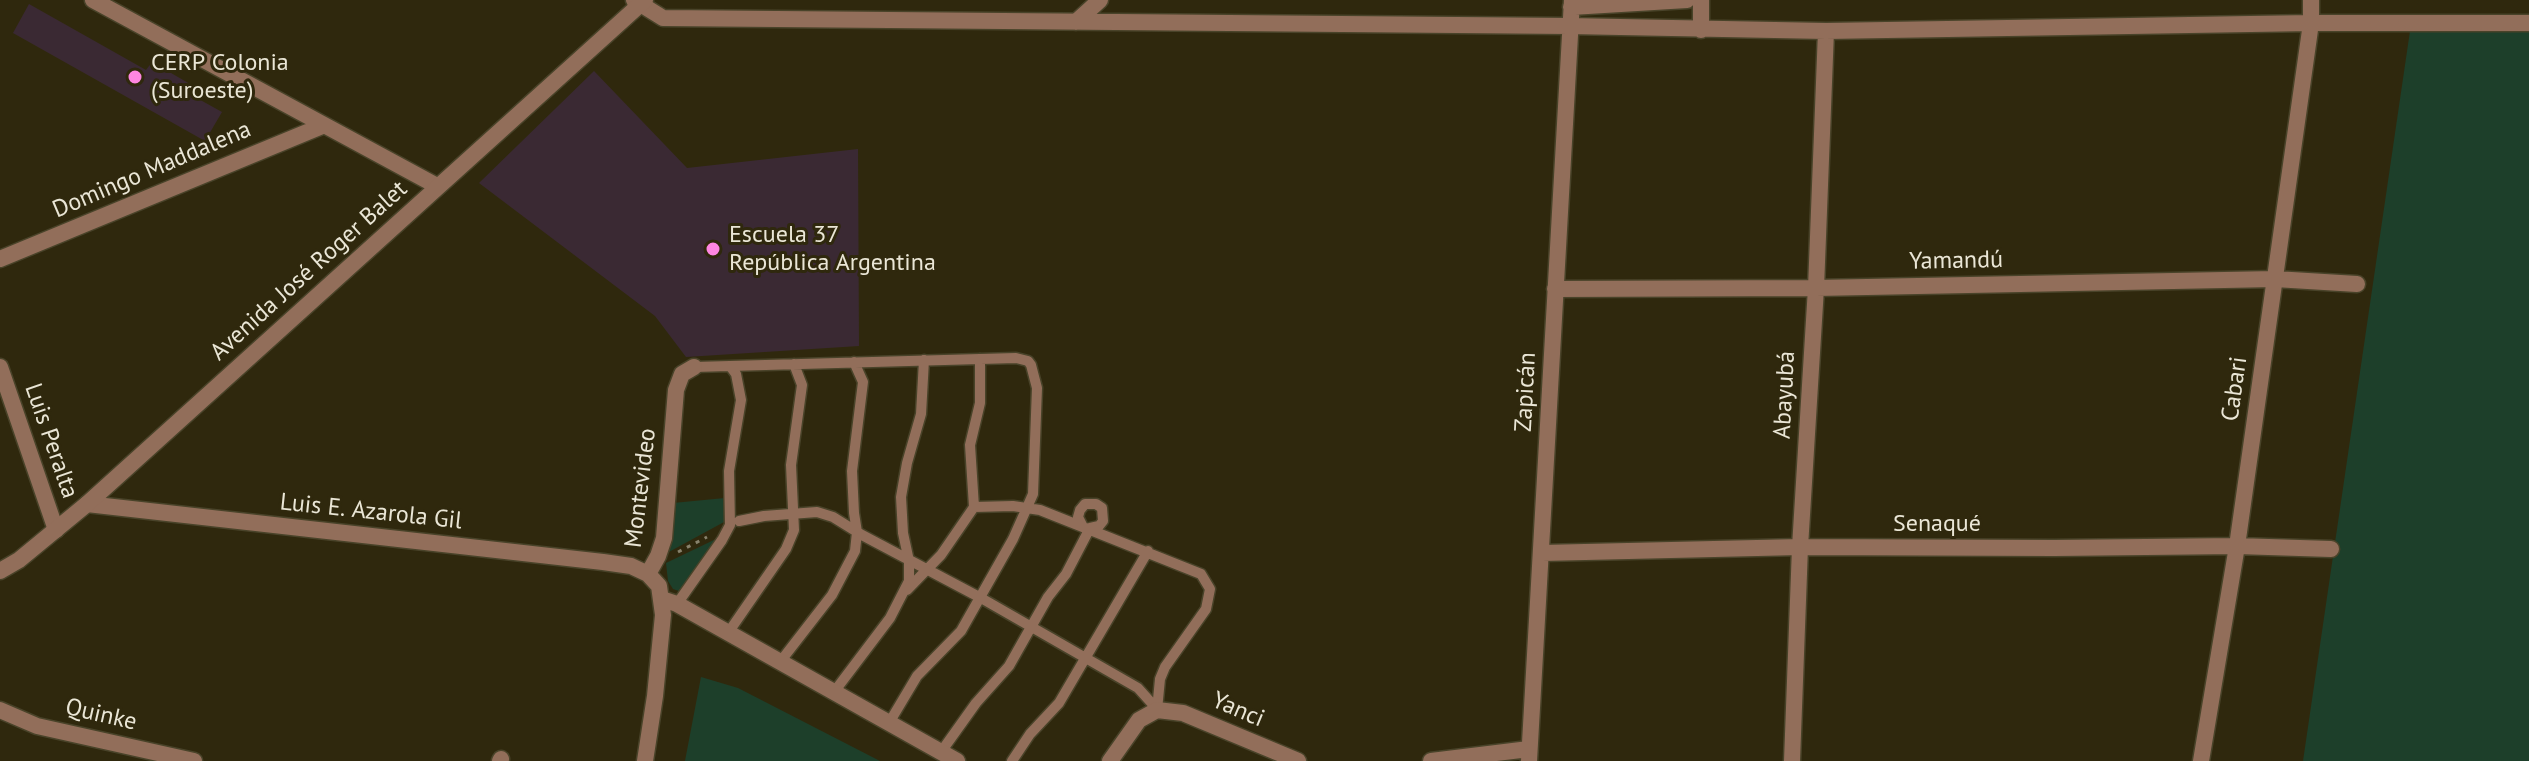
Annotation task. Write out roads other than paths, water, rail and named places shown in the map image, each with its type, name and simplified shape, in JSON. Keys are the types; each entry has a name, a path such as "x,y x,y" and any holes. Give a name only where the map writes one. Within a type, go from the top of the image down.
{"street":[{"path":"93,0 437,186"},
{"path":"1076,22 1100,0"},
{"path":"1571,4 1687,0"},
{"path":"1701,0 1701,30"},
{"name":"Cabari","path":"2201,761 2237,546 2311,23 2311,0"},
{"path":"640,1 663,18 1826,31 2311,23 2529,23"},
{"name":"Avenida José Roger Balet","path":"0,571 19,560 87,504 640,1"},
{"name":"Zapicán","path":"1529,755 1571,4"},
{"name":"Abayubá","path":"1792,761 1826,31"},
{"name":"Domingo Maddalena","path":"0,259 322,126"},
{"name":"Yamandú","path":"1555,289 1816,288 2275,279 2357,284"},
{"name":"Luis Peralta","path":"0,367 56,530"},
{"name":"Montevideo","path":"670,602 648,574 664,538 676,390 682,374 694,367"},
{"name":"Luis E. Azarola Gil","path":"87,504 603,562 631,566 648,574"},
{"name":"Senaqué","path":"1542,553 1800,547 2237,546 2331,549"},
{"path":"645,761 663,615 670,602 957,761"},
{"name":"Quinke","path":"0,710 37,726 189,760"},
{"path":"1110,761 1139,720 1157,710"},
{"name":"Yanci","path":"1157,710 1183,713 1298,761"},
{"path":"1431,761 1529,755"}],"lane":[{"path":"834,692 890,618 907,590 941,555 974,507 970,445 980,403 980,359"},
{"path":"694,367 1022,359 1028,361 1034,371 1037,388 1033,494 1013,539 961,631 917,676 889,723"},
{"path":"907,590 911,571 903,533 901,497 921,414 924,360"},
{"path":"780,662 832,595 855,551 857,532 852,471 863,382 854,362"},
{"path":"728,633 786,549 794,530 791,465 802,385 794,364"},
{"path":"670,602 734,523 729,471 741,400 736,374 730,366"},
{"path":"974,507 1040,510 1201,574 1210,589 1206,609 1165,667 1160,679 1157,710"},
{"path":"734,523 794,513 825,514 1086,657 1138,688 1157,710"},
{"path":"941,752 970,710 1003,675 1048,597 1066,574 1086,527"},
{"path":"1012,761 1030,734 1059,703 1148,551"}],"place":[{"name":"CERP Colonia (Suroeste)","path":"135,77"},
{"name":"Escuela 37 República Argentina","path":"713,249"}]}
